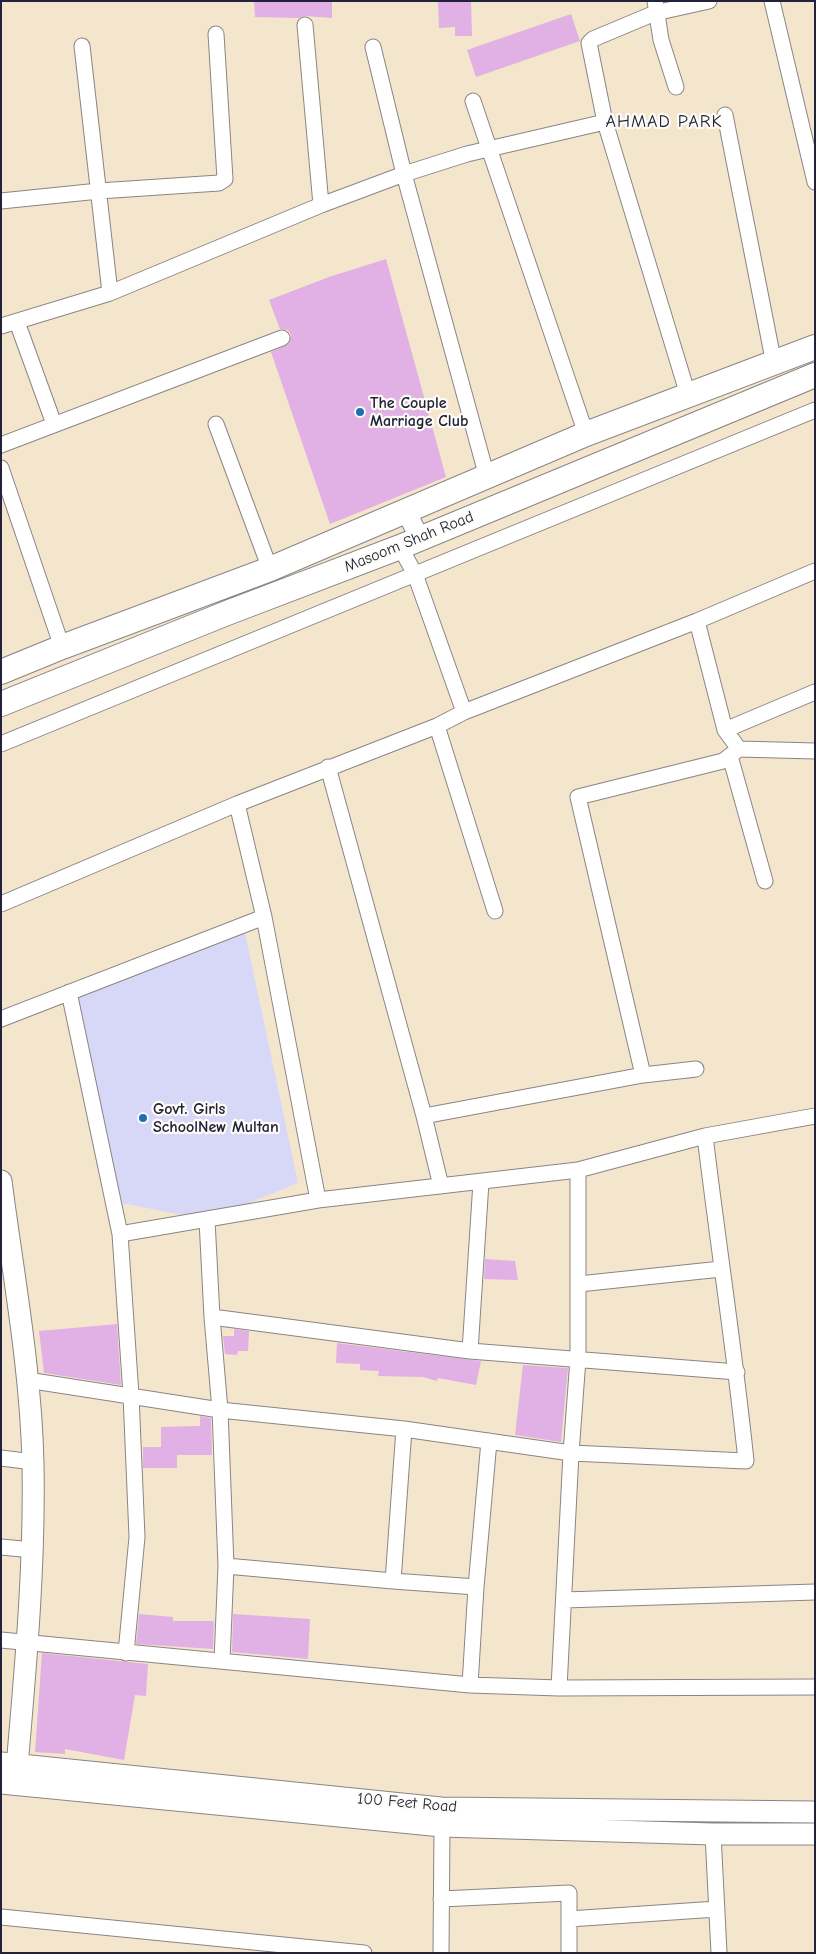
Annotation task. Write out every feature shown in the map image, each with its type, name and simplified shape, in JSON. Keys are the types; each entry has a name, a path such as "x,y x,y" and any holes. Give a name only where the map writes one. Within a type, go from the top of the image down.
{"main road":[{"name":"Masoom Shah Road","path":"1,672 270,569 586,434 815,347"},
{"name":"Masoom Shah Road","path":"1,704 54,685 227,613 410,543 815,375"},
{"path":"52,651 54,685"},
{"path":"1,1181 27,1380 33,1462 33,1550 27,1643 9,1774"},
{"name":"100 Feet Road","path":"9,1774 441,1808 815,1812"},
{"name":"100 Feet Road","path":"9,1774 442,1826 712,1834 815,1834"}],"street":[{"path":"688,395 605,122 589,43 593,39 655,7 709,1"},
{"path":"772,1 815,182"},
{"path":"655,7 676,87"},
{"path":"305,25 320,205"},
{"path":"1,201 98,191 219,183 224,179 216,34"},
{"path":"82,46 110,293"},
{"path":"373,47 404,174 487,477"},
{"path":"474,101 586,434"},
{"path":"724,115 774,364"},
{"path":"1,326 110,293 320,205 404,174 490,149 605,122"},
{"path":"17,322 54,424"},
{"path":"1,445 282,338"},
{"path":"1,744 815,410"},
{"path":"216,424 270,569"},
{"path":"1,468 52,651"},
{"path":"406,511 415,574 464,712"},
{"path":"1,904 237,804 437,726 464,712 697,621 815,570"},
{"path":"697,621 725,730 735,753 765,881"},
{"path":"725,730 815,692"},
{"path":"437,726 495,911"},
{"path":"643,1076 578,796 723,761 735,753 815,751"},
{"path":"328,767 424,1116 441,1186"},
{"path":"237,804 264,917 318,1200"},
{"path":"1,1019 264,917"},
{"path":"69,992 120,1234 131,1395 136,1537 126,1653"},
{"path":"424,1116 643,1076 696,1069"},
{"path":"120,1234 318,1200 578,1170 705,1136 815,1116"},
{"path":"27,1380 220,1410 404,1429 571,1452 746,1461 737,1372 721,1268 705,1136"},
{"path":"559,1688 571,1452 578,1359 578,1170"},
{"path":"470,1351 481,1182"},
{"path":"207,1220 212,1317 220,1410 226,1566 222,1661"},
{"path":"579,1284 721,1268"},
{"path":"212,1317 470,1351 737,1372"},
{"path":"393,1581 404,1429"},
{"path":"470,1685 476,1587 489,1441"},
{"path":"1,1458 33,1462"},
{"path":"1,1547 33,1550"},
{"path":"226,1566 476,1587"},
{"path":"564,1600 815,1592"},
{"path":"1,1640 470,1685 559,1688 815,1687"},
{"path":"441,1953 442,1826"},
{"path":"712,1834 719,1953"},
{"path":"442,1899 569,1893 569,1953"},
{"path":"569,1919 717,1909"},
{"path":"1,1917 364,1953"}],"shaded area":[{"path":"244,928 298,1183 207,1220 122,1203 77,996"}],"building":[{"path":"254,1 332,1 332,18 305,16 299,18 255,17"},
{"path":"438,1 471,1 472,36 455,36 455,27 439,28"},
{"path":"571,14 580,41 476,77 467,50"},
{"name":"The Couple Marriage Club","path":"386,259 446,477 330,524 271,352 289,344 291,335 288,330 280,329 269,300 329,277"},
{"path":"485,1259 515,1261 518,1280 484,1279"},
{"path":"117,1324 121,1385 44,1373 39,1331"},
{"path":"234,1329 249,1331 248,1351 238,1351 237,1355 225,1354 223,1336 234,1336"},
{"path":"337,1343 481,1361 476,1385 438,1378 437,1381 423,1377 378,1376 379,1371 360,1370 360,1364 336,1363"},
{"path":"523,1365 568,1368 561,1442 515,1435"},
{"path":"200,1416 211,1418 212,1455 177,1455 177,1468 143,1468 143,1447 161,1447 161,1427 200,1426"},
{"path":"139,1614 173,1617 173,1621 214,1621 213,1649 136,1644"},
{"path":"233,1614 310,1619 308,1659 232,1652"},
{"path":"42,1653 148,1664 146,1696 135,1695 124,1760 65,1749 65,1754 35,1752"}],"place":[{"name":"The Couple Marriage Club","path":"360,412"},
{"name":"Govt. Girls SchoolNew Multan","path":"143,1118"}],"district":[{"name":"AHMAD PARK","path":"664,122"}]}
